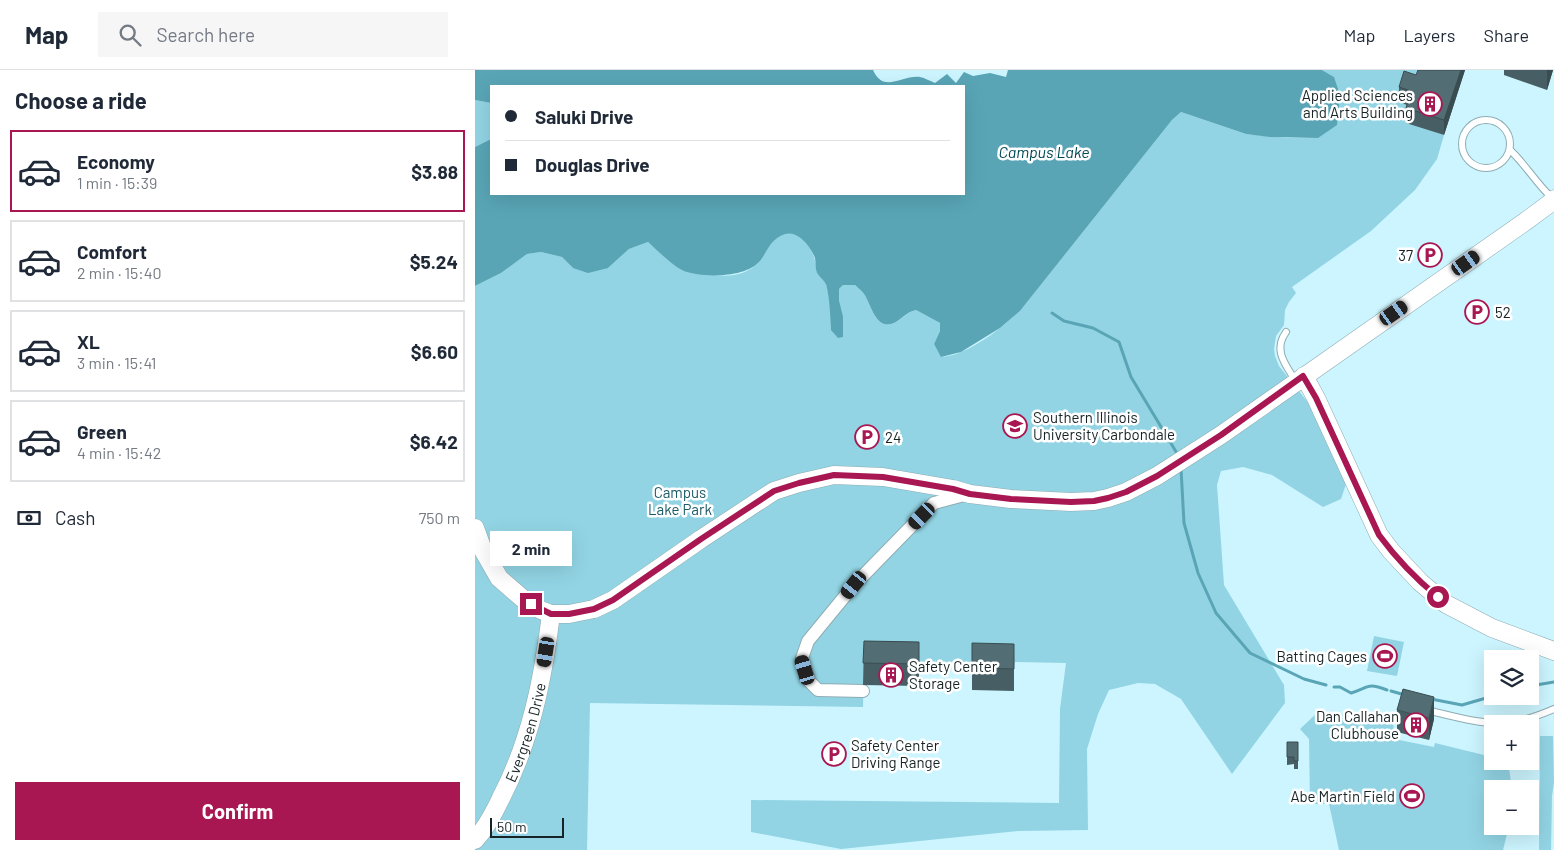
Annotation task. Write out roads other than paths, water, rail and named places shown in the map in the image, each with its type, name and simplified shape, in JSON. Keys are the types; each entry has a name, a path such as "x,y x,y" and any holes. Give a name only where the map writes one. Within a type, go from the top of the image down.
{"street":[{"path":"475,528 478,547 499,578 522,598 551,614 569,614 594,609 613,600 774,491 834,475 883,477 953,489 970,494 1011,499 1071,502 1094,501 1126,492 1157,476 1212,441 1527,221 1554,199"},
{"path":"1300,379 1316,398 1379,535 1391,551 1420,582 1446,604 1492,628 1554,651"},
{"path":"863,691 818,690 809,681 802,658 808,641 854,585 934,503 970,494"},
{"name":"Evergreen Drive","path":"475,840 492,815 511,778 526,741 539,693 551,614"}],"lane":[{"path":"1510,150 1507,158 1501,164 1494,168 1480,168 1470,163 1465,156 1462,146 1467,130 1475,123 1486,120 1493,121 1505,129 1509,136 1510,150 1554,199"},
{"path":"1286,332 1281,339 1280,350 1286,367 1300,379"},
{"path":"1423,710 1500,724 1543,714 1554,709"}],"water":[{"name":"Campus Lake","path":"475,70 873,70 882,81 888,82 920,77 935,83 947,74 956,83 964,72 973,76 990,73 1006,77 1008,70 1322,70 1334,77 1340,95 1337,125 1318,138 1270,137 1246,134 1181,112 1172,120 1020,311 1000,328 961,352 941,357 934,344 940,331 940,323 916,310 891,324 881,322 877,319 864,294 855,285 843,285 839,289 839,300 843,316 843,337 838,338 831,330 826,286 817,273 815,258 803,240 790,233 776,239 760,261 753,267 745,271 724,275 702,275 684,271 648,242 629,249 608,268 588,273 573,268 562,257 541,252 527,254 501,273 475,286 475,147 490,140 490,195 965,195 965,85 490,85 490,103 475,100"}],"waterway":[{"path":"1052,313 1064,321 1093,328 1119,342 1131,377 1178,455"},
{"path":"1181,469 1184,523 1198,573 1216,613 1250,653 1304,679 1326,685"},
{"path":"1539,684 1554,682"},
{"path":"1334,687 1340,687 1351,693 1371,686 1387,690"},
{"path":"1391,691 1405,695"},
{"path":"1431,699 1462,705 1484,699"}],"place":[{"name":"Applied Sciences and Arts Building","path":"1430,104"},
{"name":"37","path":"1430,255"},
{"name":"52","path":"1477,312"},
{"name":"Southern Illinois University Carbondale","path":"1015,426"},
{"name":"24","path":"867,437"},
{"name":"Batting Cages","path":"1385,656"},
{"name":"Safety Center Storage","path":"891,675"},
{"name":"Dan Callahan Clubhouse","path":"1416,725"},
{"name":"Safety Center Driving Range","path":"834,754"},
{"name":"Abe Martin Field","path":"1412,796"}],"park label":[{"name":"Campus Lake Park","path":"680,500"}]}
